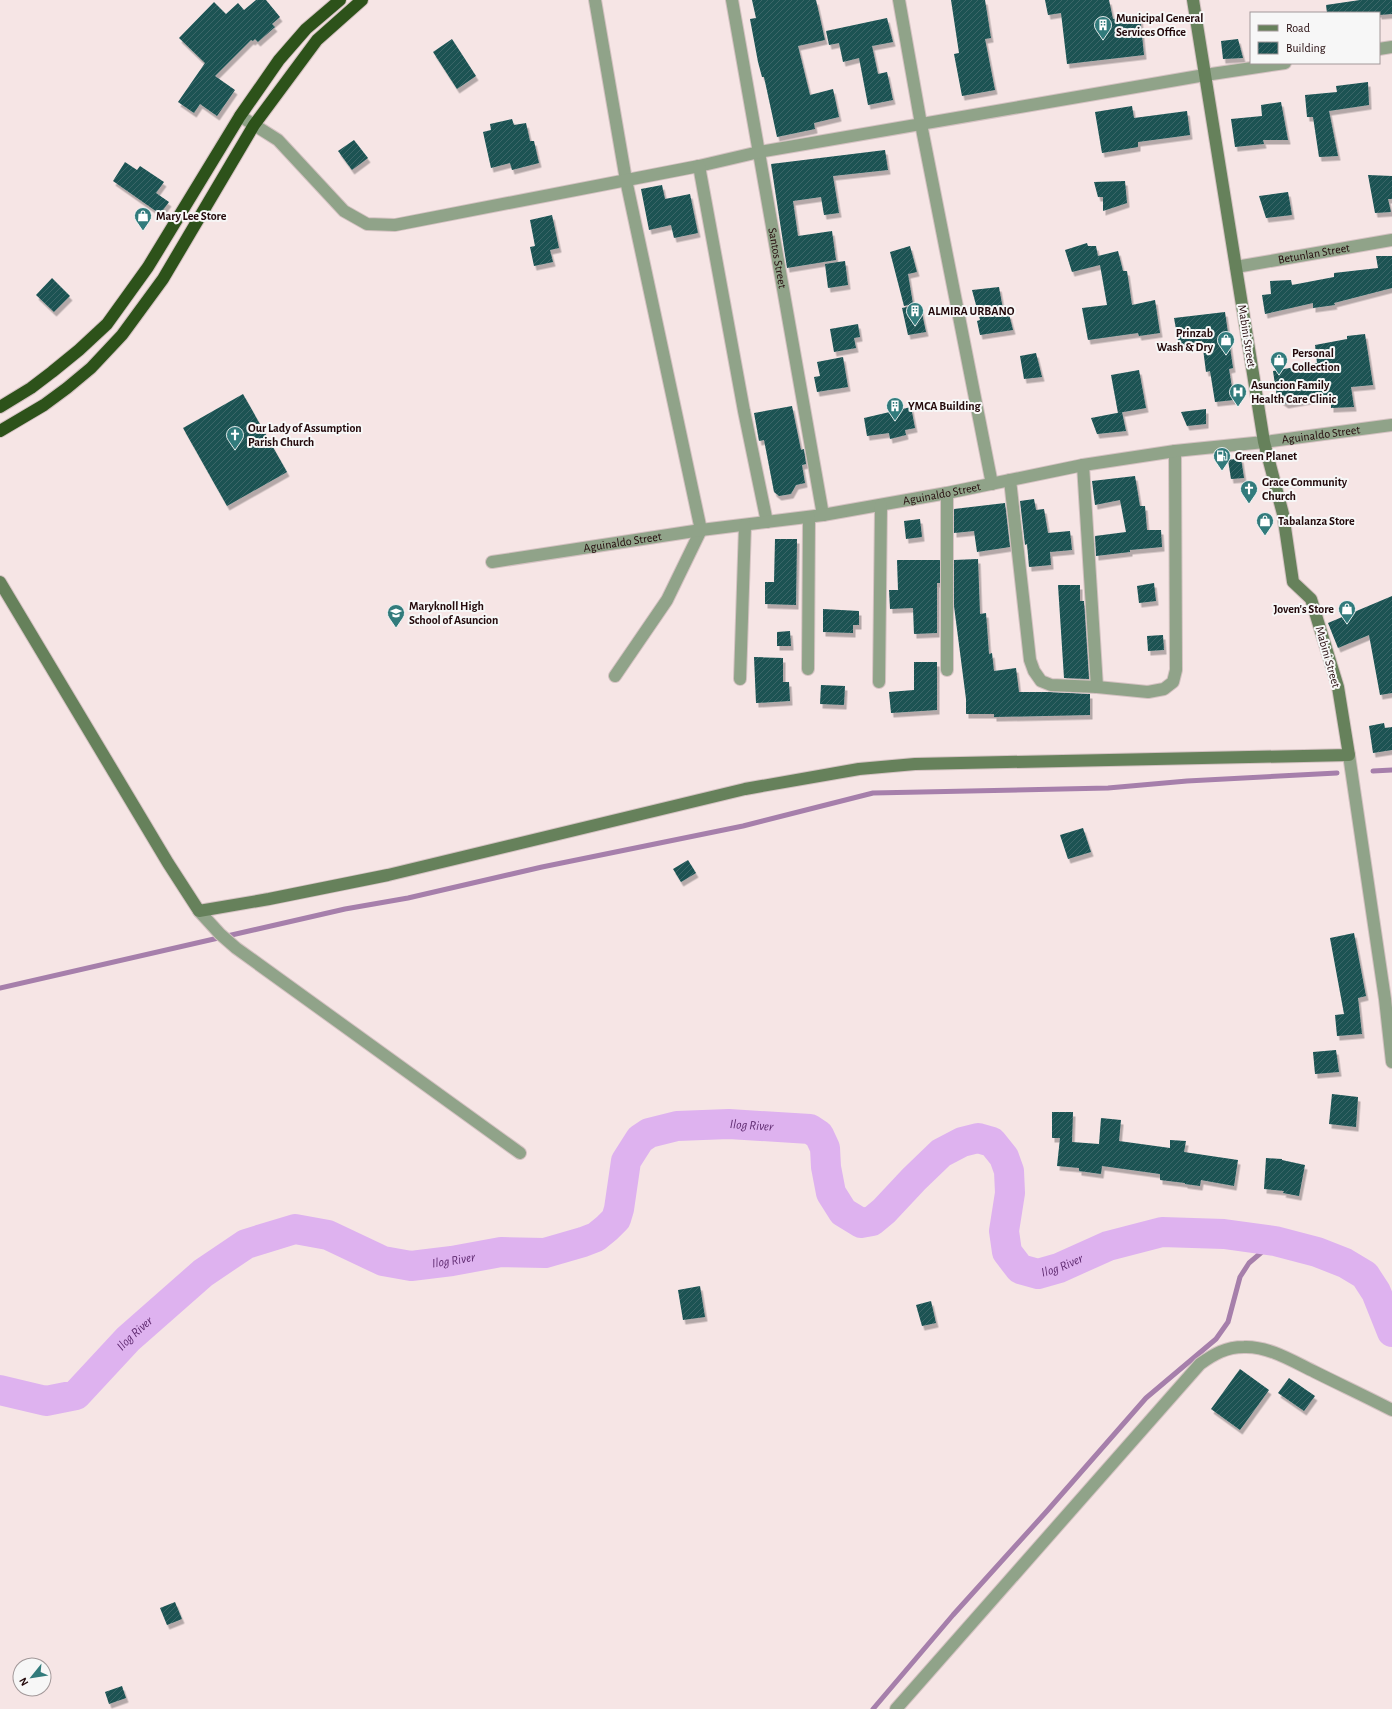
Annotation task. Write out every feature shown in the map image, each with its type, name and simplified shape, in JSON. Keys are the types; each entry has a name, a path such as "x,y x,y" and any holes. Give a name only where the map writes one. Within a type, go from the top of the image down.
{"highway":[{"path":"0,407 31,388 52,372 107,324 148,267 240,116 279,60 306,29 340,0"},
{"path":"0,431 44,406 67,388 91,368 122,335 163,279 254,125 317,40 362,0"},
{"path":"306,29 317,40"}],"street":[{"path":"595,0 626,180 701,530 667,600 615,676"},
{"name":"Santos Street","path":"732,0 823,515"},
{"path":"899,0 921,124 992,484"},
{"name":"Mabini Street","path":"1193,0 1264,442 1283,514 1293,582 1311,599 1338,687 1349,754"},
{"path":"1380,49 1392,47"},
{"path":"240,116 278,140 344,211 367,224 396,225 699,166 759,152 1205,75 1278,64"},
{"path":"699,166 744,411 767,522"},
{"name":"Betunlan Street","path":"1236,267 1392,240"},
{"name":"Aguinaldo Street","path":"492,562 701,530 745,526 823,515 947,494 1083,464 1175,451 1264,442 1392,426"},
{"path":"1010,480 1030,660 1034,671 1041,681 1051,685 1097,687 1148,692 1164,689 1173,682 1176,670 1175,451"},
{"path":"1083,464 1097,687"},
{"path":"947,494 947,670"},
{"path":"879,682 881,505"},
{"path":"808,669 809,517"},
{"path":"740,679 745,526"},
{"path":"0,582 168,863 199,911 220,934 236,948 520,1153"},
{"path":"199,911 326,889 745,789 859,769 915,764 1349,754 1385,999 1392,1062"},
{"path":"896,1709 1200,1364 1214,1354 1228,1348 1246,1346 1264,1350 1287,1358 1392,1410"}],"building":[{"path":"256,0 266,0 280,17 272,24 275,27 258,42 255,39 253,41 251,40 215,76 235,90 217,116 200,104 194,113 178,102 205,63 179,38 214,2 226,14 238,3 244,10"},
{"path":"752,0 816,0 825,40 798,46 810,95 833,89 839,117 814,123 815,129 777,137 764,77 762,77 758,62 750,19 756,18"},
{"path":"951,0 985,0 991,38 985,39 995,90 962,96 954,54 959,53"},
{"name":"Municipal General Services Office","path":"1045,0 1109,0 1113,19 1140,16 1144,55 1067,64 1061,13 1048,15"},
{"path":"1360,0 1392,0 1392,14 1380,15 1380,12 1327,12 1326,5"},
{"path":"887,18 893,42 872,46 878,74 887,72 893,100 868,105 859,58 843,62 839,43 829,45 826,31"},
{"path":"452,39 476,76 457,89 433,52"},
{"path":"1238,39 1243,58 1223,59 1221,41"},
{"path":"1368,82 1369,105 1329,111 1338,156 1319,157 1313,117 1307,117 1305,95 1337,92 1336,86"},
{"path":"1281,102 1288,140 1263,140 1264,144 1235,147 1231,119 1262,116 1261,105"},
{"path":"1132,106 1134,118 1187,111 1190,135 1138,142 1138,147 1102,153 1095,112"},
{"path":"512,119 514,125 526,123 530,141 534,141 539,163 512,170 510,163 491,168 483,132 491,130 490,124"},
{"path":"354,140 368,158 352,170 338,151"},
{"path":"885,150 888,170 833,176 839,213 824,215 821,197 793,201 798,236 832,231 836,260 787,268 771,164"},
{"path":"125,162 137,170 140,166 164,182 156,193 169,202 160,214 113,181"},
{"path":"1368,175 1392,176 1392,199 1388,199 1391,212 1375,213"},
{"path":"1125,181 1127,203 1103,211 1103,197 1098,197 1094,182"},
{"path":"662,185 665,199 690,194 698,233 674,238 671,225 649,230 641,189"},
{"path":"1288,192 1292,215 1266,218 1259,196"},
{"path":"552,215 559,248 550,250 553,262 534,266 530,247 535,246 530,220"},
{"path":"1087,243 1088,246 1096,246 1099,262 1098,256 1118,251 1123,271 1127,271 1132,305 1155,300 1160,333 1139,336 1138,333 1088,340 1082,308 1107,305 1100,265 1072,272 1065,250"},
{"path":"910,246 917,272 908,274 913,304 904,306 890,252"},
{"path":"1376,256 1392,256 1392,288 1334,303 1335,305 1313,308 1313,303 1265,314 1262,295 1271,294 1270,281 1291,280 1292,285 1334,277 1334,273 1378,268"},
{"path":"845,261 848,285 828,288 825,264"},
{"path":"52,278 70,296 54,312 36,295"},
{"path":"999,287 1004,315 1009,314 1013,330 980,335 977,321 980,320 972,290"},
{"path":"920,304 926,332 908,335 902,308"},
{"path":"1225,312 1233,368 1229,369 1234,400 1215,402 1210,371 1206,372 1202,341 1179,346 1174,318"},
{"path":"858,324 860,337 854,338 856,348 834,352 830,329"},
{"path":"1365,334 1373,385 1351,387 1354,407 1331,408 1331,396 1286,404 1277,398 1273,371 1317,363 1315,345 1347,339 1347,336"},
{"path":"1036,353 1042,377 1024,379 1020,356"},
{"path":"843,357 848,387 817,392 814,377 820,376 817,362"},
{"path":"1139,370 1146,408 1118,413 1111,375"},
{"name":"Our Lady of Assumption Parish Church","path":"243,394 287,472 227,506 183,428"},
{"path":"792,406 801,450 804,449 806,464 802,465 805,483 796,485 791,494 779,496 774,492 764,440 759,441 754,413"},
{"name":"YMCA Building","path":"911,407 915,428 905,430 906,435 890,439 889,433 867,436 864,418"},
{"path":"1206,409 1206,424 1187,426 1181,412"},
{"path":"1122,412 1126,431 1097,434 1091,418"},
{"path":"1241,458 1244,478 1231,479 1228,460"},
{"path":"1135,476 1140,506 1145,506 1147,530 1161,530 1162,547 1130,550 1130,552 1096,556 1095,536 1126,532 1120,500 1095,505 1092,481"},
{"path":"1034,499 1036,510 1044,509 1048,533 1070,531 1072,550 1050,552 1051,565 1029,567 1020,501"},
{"path":"1005,503 1010,547 977,552 974,531 954,533 954,509"},
{"path":"920,519 922,537 906,539 904,521"},
{"path":"775,539 797,539 796,605 765,604 765,582 774,582"},
{"path":"978,559 980,614 986,613 989,654 992,653 994,671 1016,668 1019,692 1090,694 1090,715 994,717 994,714 966,714 966,699 954,606 954,560"},
{"path":"897,560 940,560 940,583 937,583 937,633 914,634 913,608 890,609 889,590 898,590"},
{"path":"1154,583 1156,601 1139,603 1137,586"},
{"path":"1058,585 1080,585 1080,601 1084,601 1089,679 1064,678"},
{"path":"1392,596 1392,693 1380,695 1369,635 1338,648 1328,623"},
{"path":"823,609 859,611 859,625 853,625 853,633 823,632"},
{"path":"790,631 791,646 777,646 777,632"},
{"path":"1163,635 1164,650 1148,651 1147,636"},
{"path":"754,657 783,658 783,682 789,682 790,701 756,703"},
{"path":"914,662 937,662 937,710 891,713 889,692 914,690"},
{"path":"821,685 845,686 844,705 820,704"},
{"path":"1384,723 1385,728 1392,727 1392,750 1373,753 1369,726"},
{"path":"1083,828 1091,852 1068,859 1060,835"},
{"path":"688,860 696,873 681,882 673,869"},
{"path":"1354,933 1366,996 1358,998 1362,1034 1337,1036 1335,1015 1344,1014 1330,938"},
{"path":"1336,1050 1339,1072 1315,1074 1313,1052"},
{"path":"1332,1094 1358,1097 1356,1127 1329,1124"},
{"path":"1052,1112 1073,1112 1072,1142 1099,1144 1101,1118 1121,1120 1119,1141 1170,1148 1170,1140 1186,1141 1184,1152 1238,1160 1234,1186 1201,1180 1200,1186 1185,1184 1160,1180 1160,1174 1102,1166 1101,1174 1079,1171 1079,1168 1057,1166 1060,1138 1052,1138"},
{"path":"1266,1158 1282,1159 1305,1165 1299,1196 1283,1193 1284,1191 1264,1189"},
{"path":"700,1286 705,1317 683,1320 678,1290"},
{"path":"931,1301 936,1323 922,1326 916,1305"},
{"path":"1240,1369 1269,1390 1240,1430 1211,1409"},
{"path":"1289,1378 1315,1396 1304,1411 1278,1393"},
{"path":"175,1602 182,1619 167,1625 160,1608"},
{"path":"122,1686 126,1698 109,1704 105,1692"}],"waterway":[{"path":"1373,771 1392,770"},
{"path":"0,988 345,909 408,898 542,867 743,826 873,793 1108,788 1187,781 1337,773"},
{"name":"Ilog River","path":"0,1390 46,1401 76,1395 128,1339 203,1273 246,1244 295,1229 328,1235 383,1261 411,1266 452,1261 501,1252 545,1253 596,1237 616,1219 619,1209 626,1161 640,1139 649,1133 677,1126 729,1124 810,1129 819,1135 825,1148 826,1167 831,1193 843,1212 861,1223 872,1221 884,1211 941,1153 962,1142 978,1138 992,1142 1004,1157 1009,1171 1010,1193 1004,1231 1007,1252 1020,1269 1038,1274 1059,1268 1108,1246 1162,1232 1224,1234 1275,1241 1317,1252 1345,1263 1365,1275 1376,1292 1392,1332"},
{"path":"873,1709 953,1615 1146,1398 1216,1339 1228,1322 1240,1277 1249,1263 1275,1241"}],"place":[{"name":"Municipal General Services Office","path":"1103,40"},
{"name":"Mary Lee Store","path":"143,231"},
{"name":"ALMIRA URBANO","path":"915,326"},
{"name":"Prinzab Wash & Dry","path":"1226,355"},
{"name":"Personal Collection","path":"1279,375"},
{"name":"Asuncion Family Health Care Clinic","path":"1238,407"},
{"name":"YMCA Building","path":"895,421"},
{"name":"Our Lady of Assumption Parish Church","path":"235,450"},
{"name":"Green Planet","path":"1222,471"},
{"name":"Grace Community Church","path":"1249,504"},
{"name":"Tabalanza Store","path":"1265,536"},
{"name":"Joven's Store","path":"1347,624"},
{"name":"Maryknoll High School of Asuncion","path":"396,628"}]}
